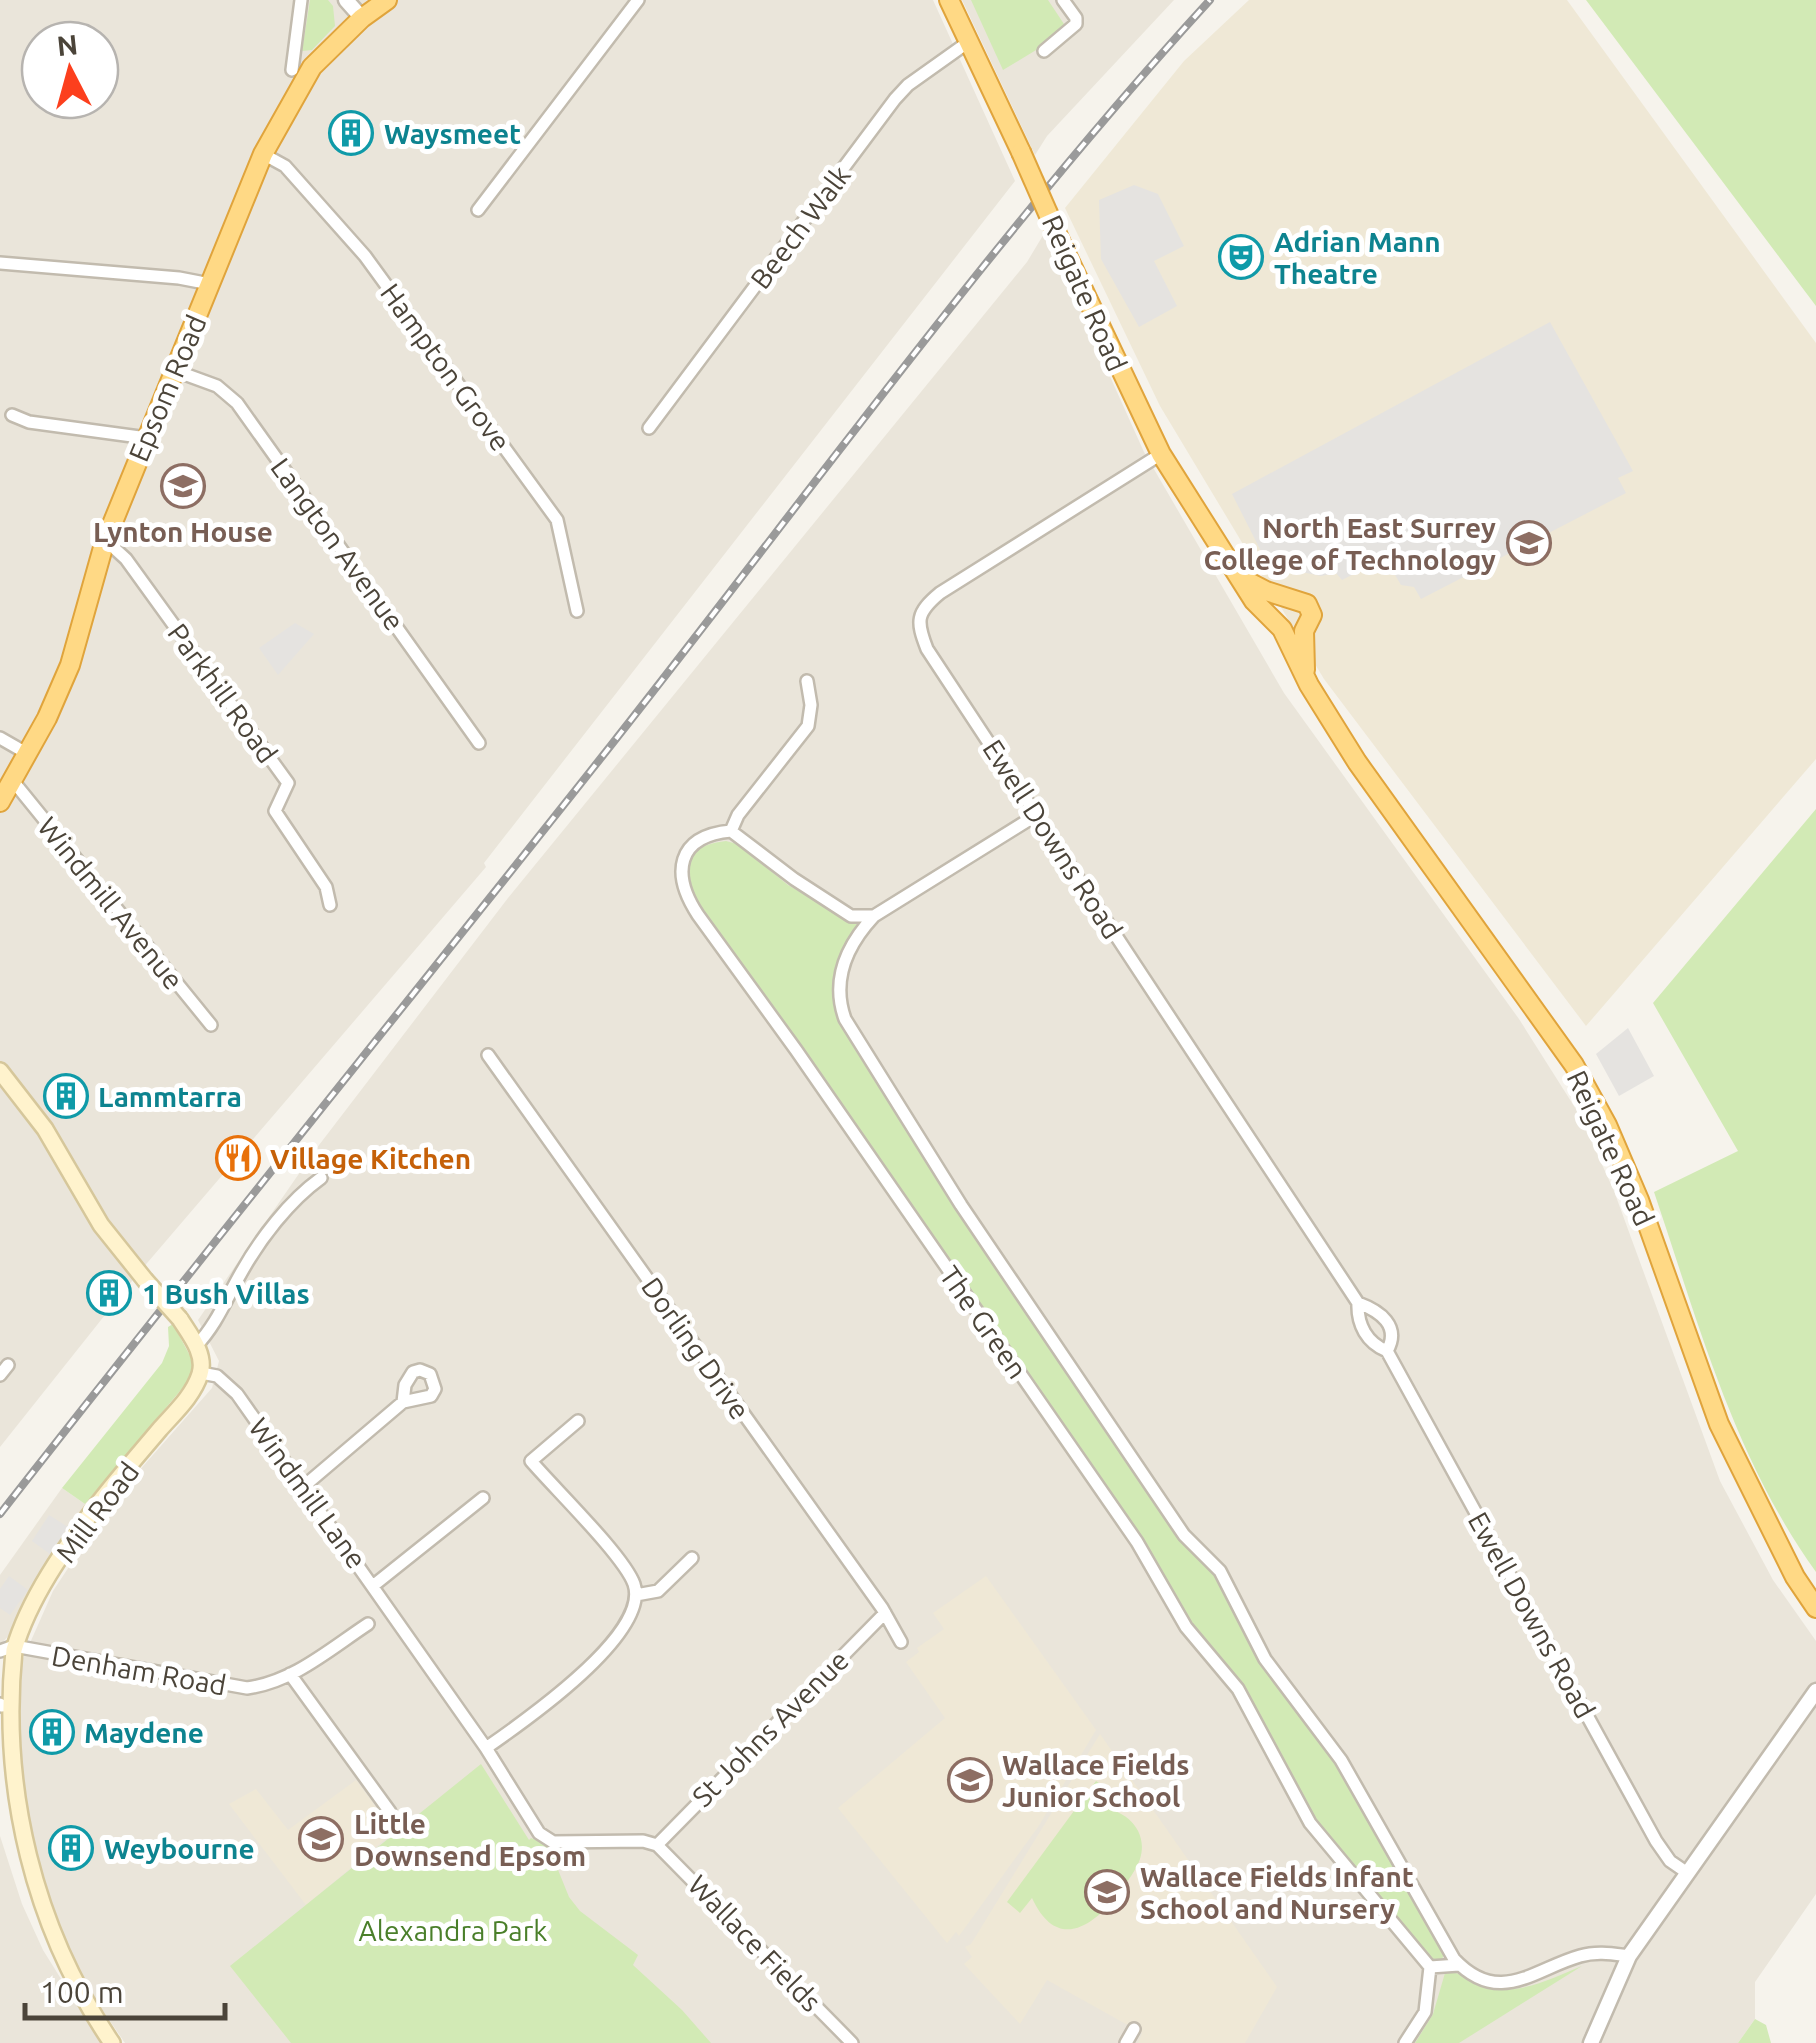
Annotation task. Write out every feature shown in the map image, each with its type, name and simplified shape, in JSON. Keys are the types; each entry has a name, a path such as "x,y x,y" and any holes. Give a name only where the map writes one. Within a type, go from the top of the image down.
{"highway":[{"name":"Epsom Road","path":"0,802 28,754 70,665 104,544 264,154 312,66 362,18 387,0"},
{"name":"Reigate Road","path":"948,0 1161,454 1254,601 1280,626 1306,676 1384,800 1582,1080 1639,1200 1720,1424 1795,1576 1816,1608"},
{"path":"1238,577 1290,599"},
{"name":"Reigate Road","path":"1290,599 1302,600 1311,609 1312,621 1304,631 1306,676"},
{"path":"1290,599 1280,606 1280,626 1292,634 1304,631"}],"main road":[{"path":"0,1072 46,1128 101,1225 180,1318 196,1346 202,1365 200,1373"},
{"name":"Mill Road","path":"112,2043 57,1954 27,1884 4,1806 1,1705 7,1649 77,1534 113,1485 194,1391 200,1373"}],"street":[{"path":"292,70 301,0"},
{"path":"346,0 362,18"},
{"path":"478,210 638,0"},
{"path":"1044,52 1076,24 1063,0"},
{"name":"Beech Walk","path":"649,428 895,99 967,42"},
{"name":"Hampton Grove","path":"264,154 285,166 364,256 556,520 577,612"},
{"path":"0,263 210,284"},
{"name":"Langton Avenue","path":"176,372 218,386 237,403 479,743"},
{"path":"12,415 29,422 146,438"},
{"name":"Ewell Downs Road","path":"1161,454 940,594 926,605 919,618 927,649 1358,1303 1381,1314 1390,1325 1392,1342 1387,1352"},
{"name":"Parkhill Road","path":"104,544 126,559 288,782 275,812 326,887 330,905"},
{"path":"807,681 811,705 808,726 738,815 732,831 794,879 851,916 874,916"},
{"path":"0,738 28,754"},
{"name":"Windmill Avenue","path":"12,781 211,1025"},
{"name":"The Green","path":"1038,814 874,916 851,946 838,986 845,1019 961,1206 1184,1535 1220,1571 1265,1659 1341,1760 1459,1965"},
{"name":"The Green","path":"732,831 711,834 686,852 681,867 686,897 1137,1542 1186,1627 1238,1689 1310,1823 1430,1968"},
{"name":"Dorling Drive","path":"488,1056 885,1613 901,1642"},
{"path":"196,1346 213,1328 244,1267 300,1193 321,1178"},
{"name":"Ewell Downs Road","path":"1358,1303 1357,1313 1365,1334 1373,1345 1387,1352 1656,1841 1670,1861 1686,1872"},
{"name":"Windmill Lane","path":"200,1373 228,1383 374,1585 546,1839 643,1841 657,1845"},
{"path":"304,1487 402,1402"},
{"path":"486,1748 554,1698 628,1624 636,1595 627,1571 531,1461 578,1421"},
{"path":"374,1585 483,1498"},
{"path":"636,1595 658,1592 692,1558"},
{"name":"St Johns Avenue","path":"657,1845 885,1613"},
{"name":"Denham Road","path":"7,1649 230,1686 265,1685 290,1674 368,1624"},
{"path":"290,1674 390,1812"},
{"path":"1591,2043 1629,1956 1816,1691"},
{"name":"Wallace Fields","path":"657,1845 852,2043"},
{"path":"1405,2043 1425,2012 1430,1968 1459,1965 1488,1980 1520,1981 1582,1955 1629,1956"},
{"path":"1126,2043 1134,2029"}],"shaded area":[{"path":"0,0 933,0 1015,181 484,863 486,867 136,1276 0,1447"},
{"path":"962,0 1174,0 1047,136 1035,155"},
{"name":"North East Surrey College of Technology","path":"1249,0 1567,0 1816,343 1816,759 1586,1026 1324,679 1160,406 1065,208 1184,61"},
{"path":"1134,185 1158,194 1184,246 1154,261 1177,306 1139,327 1101,259 1099,200"},
{"path":"1045,232 1144,452 1284,693 1519,1019 1579,1114 1614,1191 1720,1481 1773,1580 1816,1641 1816,1894 1755,1982 1755,2019 1738,2043 125,2043 65,1944 20,1824 15,1706 22,1661 53,1591 137,1473 212,1388 219,1361 198,1320 316,1149 508,898 1027,262"},
{"path":"1550,322 1633,471 1618,478 1626,493 1421,599 1414,587 1401,585 1385,558 1342,580 1336,573 1321,576 1268,565 1232,494"},
{"path":"295,623 314,634 278,675 259,648"},
{"path":"1628,1028 1654,1076 1619,1096 1596,1054"},
{"path":"62,1488 85,1504 16,1628 0,1645 0,1575"},
{"path":"49,1515 68,1527 50,1554 32,1541"},
{"path":"9,1576 28,1590 10,1615 0,1608 0,1589"},
{"name":"Wallace Fields Junior School","path":"986,1576 1096,1730 1038,1827 959,1936 956,1932 947,1943 838,1808 945,1718 906,1662 919,1652 917,1648 944,1629 933,1613"},
{"name":"Wallace Fields Infant School and Nursery","path":"1100,1734 1277,1987 1245,2043 1138,2043 1142,2033 1047,1980 1020,2024 964,1964 972,1957 965,1947 971,1944"},
{"name":"Little Downsend Epsom","path":"356,1780 394,1832 306,1905 229,1804 256,1789 288,1830"},
{"path":"0,1836 22,1904 43,1950 101,2043 0,2043"}],"green space":[{"path":"310,0 328,0 333,6 335,26 312,50 302,51"},
{"path":"971,0 1048,0 1064,24 1046,44 1003,70"},
{"path":"1586,0 1816,0 1816,306"},
{"path":"1816,809 1816,1572 1763,1484 1741,1437 1703,1340 1654,1192 1738,1151 1653,1003"},
{"path":"726,841 737,844 788,885 859,925 836,1007 854,1048 965,1219 1215,1575 1259,1661 1337,1763 1444,1954 1441,1962 1433,1962 1362,1881 1309,1811 1253,1703 1190,1625 699,908 690,884 689,864 700,849"},
{"path":"173,1324 195,1365 191,1378 85,1504 62,1488 162,1363 169,1346 168,1327"},
{"name":"Alexandra Park","path":"481,1764 529,1840 548,1845 569,1897 580,1911 638,1955 633,1965 711,2043 291,2043 230,1966"},
{"path":"1096,1781 1110,1791 1098,1807 1126,1817 1138,1830 1142,1849 1136,1868 1109,1905 1087,1924 1064,1929 1052,1925 1032,1898 1020,1913 1007,1902"},
{"path":"1582,1966 1459,2043 1415,2043 1433,2014 1445,1973 1462,1975 1489,1987 1513,1989"},
{"path":"1755,2019 1766,2025 1771,2043 1738,2043"}],"railway":[{"path":"0,1514 612,744 978,273 1210,0"}],"place":[{"name":"Waysmeet","path":"351,133"},
{"name":"Adrian Mann Theatre","path":"1241,257"},
{"name":"Lynton House","path":"183,486"},
{"name":"North East Surrey College of Technology","path":"1529,543"},
{"name":"Lammtarra","path":"66,1096"},
{"name":"Village Kitchen","path":"238,1158"},
{"name":"1 Bush Villas","path":"109,1293"},
{"name":"Maydene","path":"52,1732"},
{"name":"Wallace Fields Junior School","path":"970,1780"},
{"name":"Little Downsend Epsom","path":"321,1839"},
{"name":"Weybourne","path":"71,1848"},
{"name":"Wallace Fields Infant School and Nursery","path":"1107,1892"}]}
